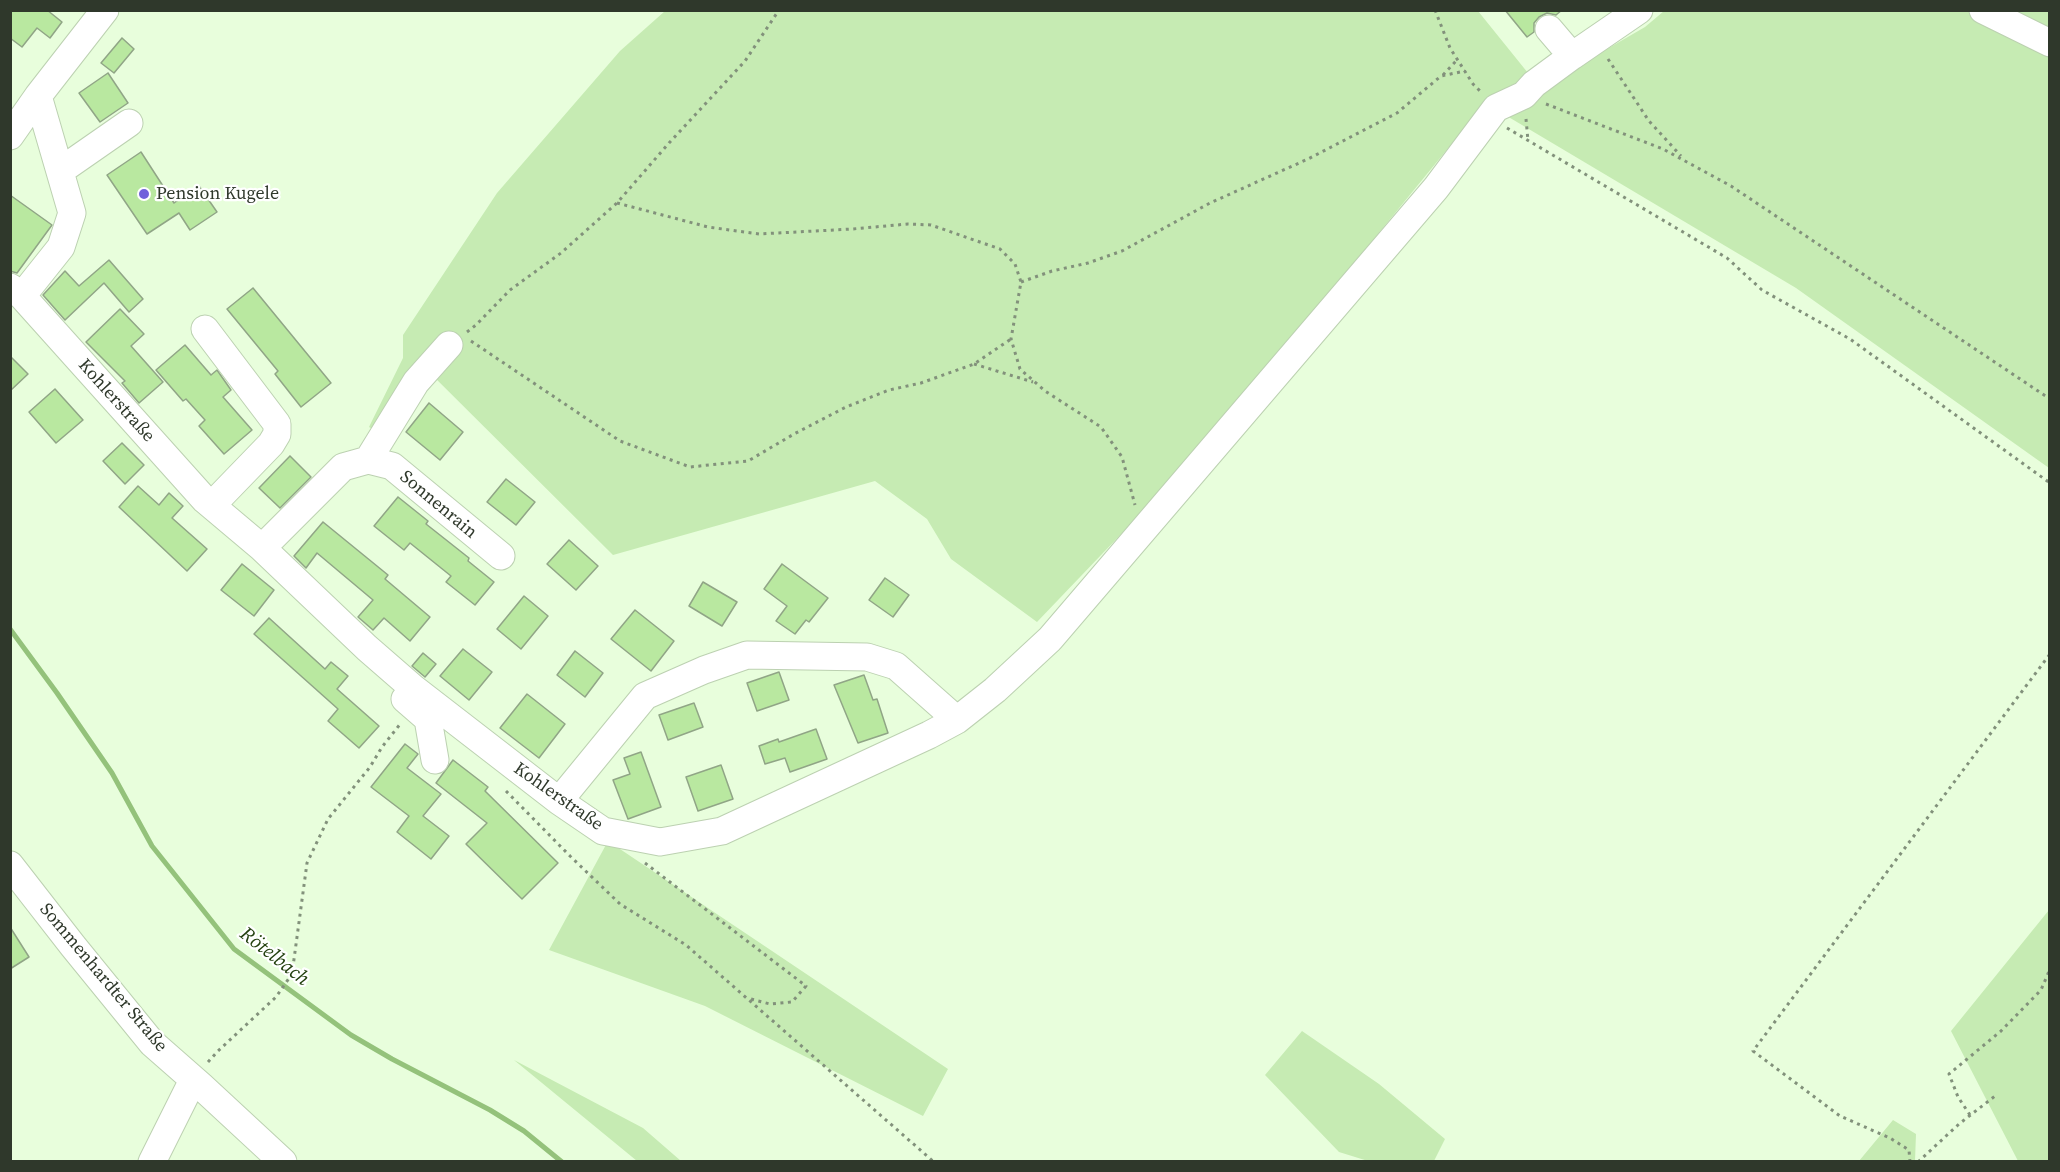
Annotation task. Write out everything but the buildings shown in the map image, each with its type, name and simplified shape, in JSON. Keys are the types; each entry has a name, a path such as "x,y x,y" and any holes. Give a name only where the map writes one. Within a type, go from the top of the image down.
{"street":[{"path":"10,136 105,10"},
{"path":"1493,113 1524,95 1534,84 1572,56 1640,10"},
{"path":"1983,10 2049,43"},
{"path":"1549,29 1572,56"},
{"name":"Kohlerstraße","path":"38,96 72,213 61,247 16,292 212,505 262,548 367,648 413,688 559,801 603,831 660,842 722,831 929,735 957,720 996,690 1050,639 1436,188 1493,113"},
{"path":"60,171 129,123"},
{"path":"205,329 277,424 276,434 271,444 212,505"},
{"path":"262,548 343,467 368,460 416,382 456,340"},
{"name":"Sonnenrain","path":"368,460 392,466 501,556"},
{"path":"367,648 386,681 428,719 435,760"},
{"path":"559,801 645,696 704,670 747,655 867,657 896,666 957,720"},
{"name":"Sommenhardter Straße","path":"10,865 152,1043 283,1161"},
{"path":"152,1161 197,1083"}],"path":[{"path":"779,10 745,61 617,203 561,253 510,291 476,325 456,340 620,441 690,467 748,461 794,434 846,408 889,390 921,383 974,364 1011,339"},
{"path":"1435,10 1450,48 1493,113 1727,258 1761,290 1850,339 2049,483"},
{"path":"1598,39 1611,66 1649,121 1684,160"},
{"path":"1021,282 1122,251 1210,204 1308,159 1397,113 1457,60"},
{"path":"1441,76 1465,71"},
{"path":"1524,95 1663,149 1731,186 2049,399"},
{"path":"617,203 708,227 759,234 908,224 931,225 1000,249 1015,264 1021,282 1011,339 1020,369 1045,391 1101,427 1122,457 1135,500 1141,532"},
{"path":"974,364 1035,382"},
{"path":"1910,1161 1908,1150 1890,1138 1840,1116 1753,1051 2049,654"},
{"path":"197,1083 218,1050 276,998 292,974 307,863 328,819 414,707"},
{"path":"505,790 621,904 686,945 934,1161"},
{"path":"640,859 806,986 792,1002 770,1004 746,998"},
{"path":"1970,1115 1949,1074 2001,1031 2041,990 2049,969"},
{"path":"1918,1161 1995,1096"}],"green space":[{"path":"665,11 1478,11 1528,73 1564,74 1645,27 1664,11 2049,11 2049,468 1796,288 1485,103 1279,355 1168,485 1037,622 951,559 927,519 875,481 613,555 418,361 374,430 369,427 403,358 403,335 497,193 620,51"},
{"path":"608,841 948,1069 923,1116 705,1006 549,950"},
{"path":"2049,910 2049,1161 2018,1161 1951,1031"},
{"path":"1302,1031 1379,1084 1445,1139 1434,1161 1368,1161 1339,1152 1265,1075"},
{"path":"514,1060 643,1128 681,1161 637,1161"},
{"path":"1893,1120 1916,1134 1915,1161 1859,1161"}],"waterway":[{"name":"Rötelbach","path":"10,629 112,773 152,846 234,949 351,1035 490,1110 524,1131 562,1162"}],"place":[{"name":"Pension Kugele","path":"144,194"}]}
